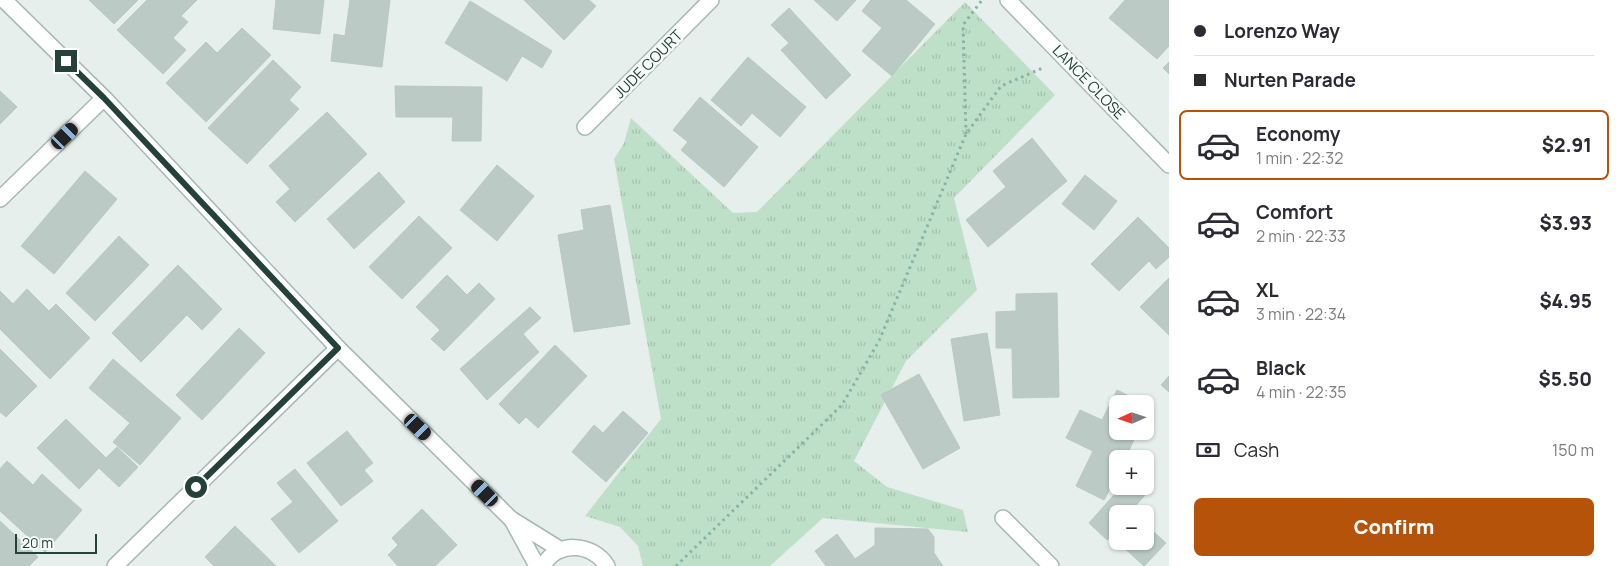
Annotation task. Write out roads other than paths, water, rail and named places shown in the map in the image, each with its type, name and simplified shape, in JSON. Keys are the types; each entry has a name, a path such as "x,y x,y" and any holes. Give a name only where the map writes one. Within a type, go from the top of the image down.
{"street":[{"path":"4,0 104,98 338,348 512,519 561,550"},
{"name":"JUDE COURT","path":"585,127 711,0"},
{"name":"LANCE CLOSE","path":"1008,0 1169,166"},
{"path":"0,199 104,98"},
{"path":"115,566 338,348"},
{"path":"1003,518 1051,566"},
{"path":"512,519 537,566"},
{"path":"543,566 561,550 572,547 594,552 603,559 607,566"}]}
